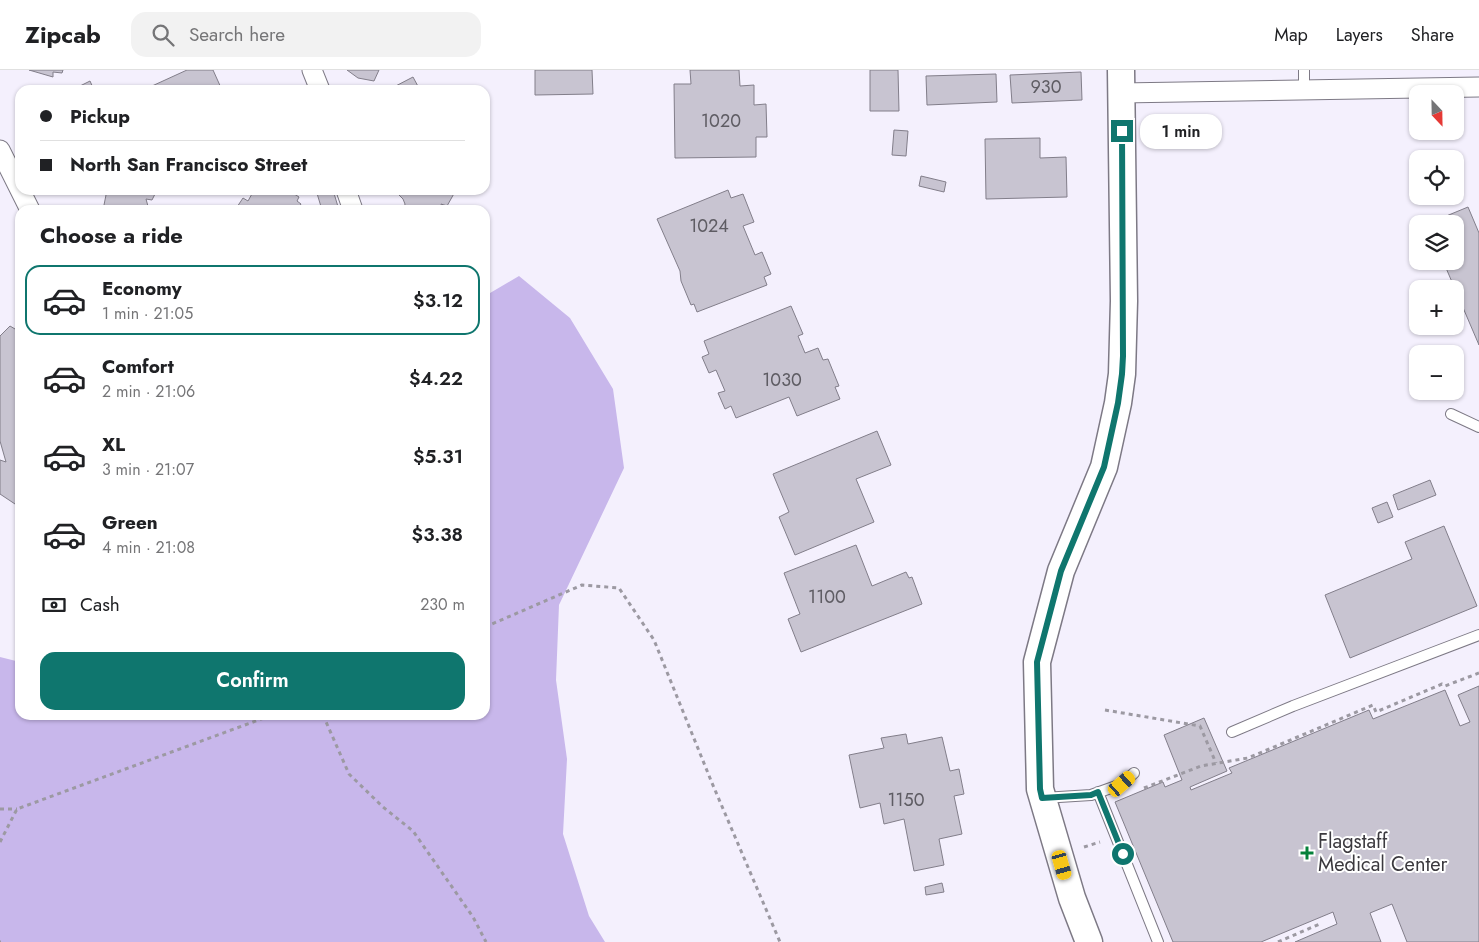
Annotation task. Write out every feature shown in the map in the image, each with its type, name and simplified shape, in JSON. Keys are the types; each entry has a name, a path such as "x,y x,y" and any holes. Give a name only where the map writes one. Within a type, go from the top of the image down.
{"street":[{"path":"312,70 318,85"},
{"path":"1090,942 1072,898 1040,789 1037,662 1061,571 1104,467 1118,403 1122,374 1124,291 1121,82 1304,90 1479,86"},
{"path":"0,150 15,180"}],"lane":[{"path":"1304,70 1304,90"},
{"path":"1451,414 1479,426"},
{"path":"1232,732 1311,699 1479,635"},
{"path":"1042,798 1091,795 1122,784 1134,772"},
{"path":"1098,792 1158,942"}],"path":[{"path":"490,625 582,585 619,588 654,640 712,783 780,942"},
{"path":"1138,790 1202,766 1248,758 1373,705 1376,712 1442,684 1445,686 1479,673"},
{"path":"1105,710 1200,726 1216,763"},
{"path":"0,809 17,809 258,720"},
{"path":"325,720 349,774 383,808 413,831 473,917 486,942"},
{"path":"0,842 17,809"},
{"path":"1278,942 1322,923"}],"shaded area":[{"path":"519,276 570,318 613,389 624,468 559,605 556,680 567,759 563,834 589,916 605,942 0,942 0,657 15,661 15,720 490,720 490,293"}],"building":[{"path":"29,70 63,70 62,73 53,72 53,77"},
{"path":"187,70 213,70 220,85 154,85"},
{"path":"347,70 379,70 374,81 358,78"},
{"path":"535,70 592,70 593,94 535,95"},
{"path":"690,70 739,70 740,86 754,85 754,105 766,104 767,137 756,137 756,157 675,158 674,84 691,84"},
{"path":"870,70 898,70 899,111 870,111"},
{"path":"1081,72 1082,100 1012,103 1010,75"},
{"path":"996,74 997,102 927,105 926,76"},
{"path":"413,77 417,85 398,85"},
{"path":"90,81 92,85 82,85"},
{"path":"894,130 908,131 906,156 892,155"},
{"path":"1040,138 1040,158 1066,157 1067,197 986,199 985,139"},
{"path":"921,176 946,182 944,192 919,186"},
{"path":"728,190 731,198 743,194 754,222 743,226 755,255 762,252 771,274 764,277 767,285 697,312 694,304 691,305 681,281 680,271 657,219"},
{"path":"106,195 154,195 152,200 146,199 148,205 104,205"},
{"path":"251,195 296,195 299,197 297,201 301,204 238,205 243,198 248,201"},
{"path":"318,195 334,195 338,205 320,205"},
{"path":"399,195 453,195 448,205 405,205"},
{"path":"1468,207 1479,233 1479,345 1464,310 1464,280 1451,280 1447,270 1464,270 1464,215 1449,215"},
{"path":"791,306 803,334 798,336 805,353 818,348 823,360 828,359 839,386 835,387 840,399 797,416 789,397 736,418 731,406 725,409 718,393 725,391 716,370 709,373 702,357 709,354 704,341"},
{"path":"10,326 15,329 15,504 0,494 0,460 6,462 0,441 0,336"},
{"path":"877,431 891,465 856,479 874,522 795,555 779,517 789,512 773,474"},
{"path":"1430,480 1436,495 1398,510 1393,495"},
{"path":"1387,502 1393,517 1378,523 1372,508"},
{"path":"1444,526 1477,606 1350,658 1325,595 1412,559 1405,542"},
{"path":"856,545 872,586 906,572 909,578 912,577 922,604 801,652 788,619 800,614 784,573"},
{"name":"Flagstaff Medical Center","path":"1479,686 1479,942 1407,942 1392,904 1370,913 1381,942 1295,942 1337,924 1333,912 1261,942 1173,942 1115,802 1163,782 1165,787 1182,780 1164,735 1204,718 1227,771 1190,787 1191,790 1232,773 1229,768 1369,710 1373,719 1445,690 1460,726 1470,722 1458,695"},
{"path":"906,734 908,744 942,737 950,771 959,769 964,794 954,796 962,834 939,839 944,865 914,871 904,819 884,824 880,803 860,808 849,755 884,748 881,738"},
{"path":"942,883 944,892 926,895 925,887"}],"place":[{"name":"Flagstaff Medical Center","path":"1307,853"}],"route":[{"path":"1122,131 1124,301 1122,374 1118,403 1104,467 1061,571 1037,662 1040,789 1042,798 1091,795 1098,792 1123,854"}]}
